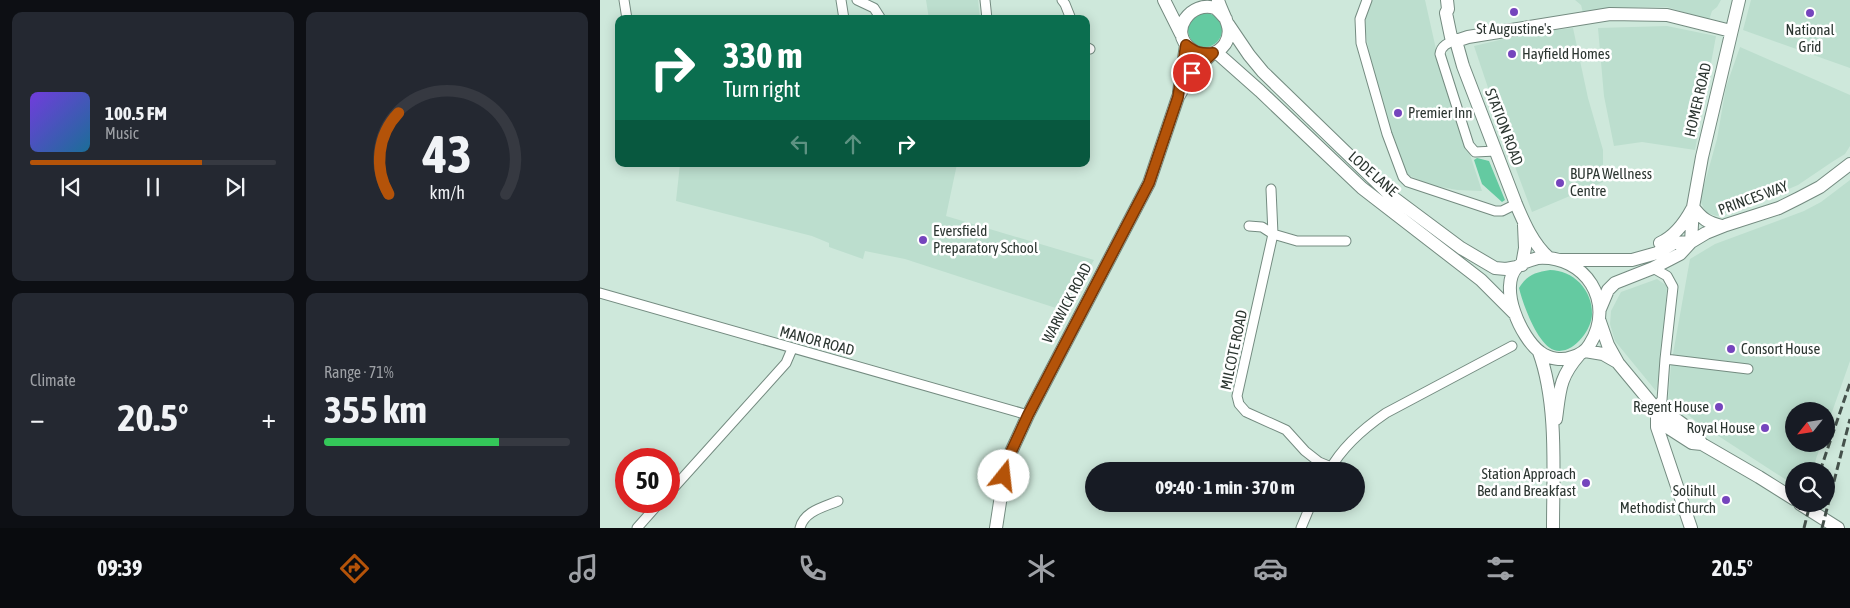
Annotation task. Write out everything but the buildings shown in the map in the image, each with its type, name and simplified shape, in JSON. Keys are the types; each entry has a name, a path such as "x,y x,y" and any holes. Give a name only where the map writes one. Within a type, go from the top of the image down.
{"main road":[{"path":"1164,0 1184,41 1195,52 1201,54 1215,52 1225,45 1228,38 1228,22 1213,3 1193,3 1182,22 1184,41"},
{"name":"HOMER ROAD","path":"1691,242 1693,207 1708,131 1739,0"},
{"name":"STATION ROAD","path":"1447,4 1454,16 1458,34 1456,41 1462,66 1516,204 1524,223 1540,250 1553,259"},
{"path":"1456,41 1485,34 1610,14 1667,15 1731,31"},
{"name":"LODE LANE","path":"1228,22 1249,55 1263,72 1390,195 1461,248 1495,268 1506,269 1520,266"},
{"name":"WARWICK ROAD","path":"1178,97 1184,41"},
{"name":"WARWICK ROAD","path":"996,528 1004,476 1011,452 1028,415 1149,183 1178,97 1192,73 1215,52"},
{"name":"LODE LANE","path":"1215,52 1260,91 1362,188 1481,280 1515,314"},
{"name":"PRINCES WAY","path":"1599,314 1608,290 1615,283 1653,268 1680,254 1691,242 1722,226 1779,208 1799,198 1820,187 1850,164"},
{"path":"1605,260 1644,250 1665,240 1684,224 1693,207 1700,218 1708,223 1722,226"},
{"name":"STATION ROAD","path":"1520,266 1524,248 1524,223"},
{"name":"PRINCES WAY","path":"1553,259 1632,260 1657,253 1674,244 1691,242"},
{"path":"1553,528 1553,441 1548,376 1540,352 1528,338 1515,314 1509,286 1520,266 1538,258 1553,259 1576,269 1595,287 1605,338 1618,362 1656,409 1664,425 1692,443 1702,444 1759,476 1785,493"},
{"path":"1553,441 1562,380 1567,369 1594,336 1599,314"},
{"path":"1540,352 1560,360 1582,353 1603,354 1618,362"},
{"path":"1656,409 1657,426 1691,528"},
{"path":"1813,512 1838,528"}],"street":[{"path":"624,0 626,15"},
{"path":"841,0 843,15"},
{"path":"857,0 874,8 878,15"},
{"path":"985,0 987,15"},
{"path":"1062,0 1069,15"},
{"path":"1367,0 1360,19 1361,43 1387,134 1404,177 1408,182 1495,211 1502,211 1516,204"},
{"path":"1456,41 1446,44 1440,54 1469,145 1475,152 1488,153 1496,151"},
{"name":"MILCOTE ROAD","path":"1271,189 1273,234 1237,396 1238,402 1246,412 1286,430 1305,451 1319,462"},
{"path":"1249,226 1262,227 1273,234 1296,241 1346,241"},
{"path":"1653,268 1667,276 1673,288 1662,400 1656,409"},
{"name":"MANOR ROAD","path":"600,293 1028,415"},
{"path":"1336,462 1362,431 1386,413 1512,346"},
{"path":"680,481 786,363 792,349"},
{"path":"1665,359 1748,369"},
{"path":"800,528 803,519 811,512 838,501"},
{"path":"1301,528 1308,512"},
{"path":"637,528 650,513"}],"shaded area":[{"path":"926,0 978,0 980,15 928,15"},
{"path":"1370,0 1425,0 1438,58 1482,191 1457,190 1431,185 1405,172 1373,77 1365,28 1366,10"},
{"path":"1575,0 1721,0 1712,11 1709,20 1667,7 1614,7 1583,13 1581,5"},
{"path":"1751,0 1850,0 1850,68 1743,30"},
{"path":"1667,26 1716,36 1695,150 1642,142 1614,146 1604,96 1598,28"},
{"path":"1573,28 1588,98 1603,150 1603,182 1532,212 1474,46 1529,33"},
{"path":"1740,47 1850,95 1850,146 1845,154 1798,185 1758,202 1717,216 1706,213 1700,200 1717,139 1726,87"},
{"name":"Eversfield Preparatory School","path":"680,167 956,167 946,216 1094,260 1065,311 905,259 865,251 863,259 829,247 829,243 812,236 676,201"},
{"path":"1850,180 1850,361 1835,404 1785,402 1785,452 1818,452 1815,462 1785,462 1785,479 1700,424 1668,400 1671,365 1690,259 1715,244 1804,211 1821,202"},
{"path":"1657,279 1667,286 1661,366 1656,391 1615,341 1610,324 1611,311 1621,292"}],"green space":[{"path":"1205,13 1217,18 1222,30 1217,42 1205,47 1193,42 1188,30 1193,18"},
{"path":"1477,158 1489,161 1505,200 1502,202 1482,184 1474,160"},
{"path":"1550,270 1562,272 1577,280 1589,297 1591,305 1591,320 1585,334 1574,345 1561,351 1554,350 1542,340 1527,313 1519,288 1531,275"}],"railway":[{"path":"1823,462 1850,383"},
{"path":"1822,528 1850,419"},
{"path":"1804,528 1808,512"}],"place":[{"name":"St Augustine's","path":"1514,12"},
{"name":"National Grid","path":"1810,13"},
{"name":"Hayfield Homes","path":"1512,54"},
{"name":"Premier Inn","path":"1398,113"},
{"name":"BUPA Wellness Centre","path":"1560,183"},
{"name":"Eversfield Preparatory School","path":"923,240"},
{"name":"Consort House","path":"1731,349"},
{"name":"Regent House","path":"1719,407"},
{"name":"Royal House","path":"1765,428"},
{"name":"Station Approach Bed and Breakfast","path":"1586,483"},
{"name":"Solihull Methodist Church","path":"1726,500"}],"route":[{"path":"1004,476 1011,452 1028,415 1149,183 1178,97 1186,45 1201,54 1213,53 1192,73"}]}
